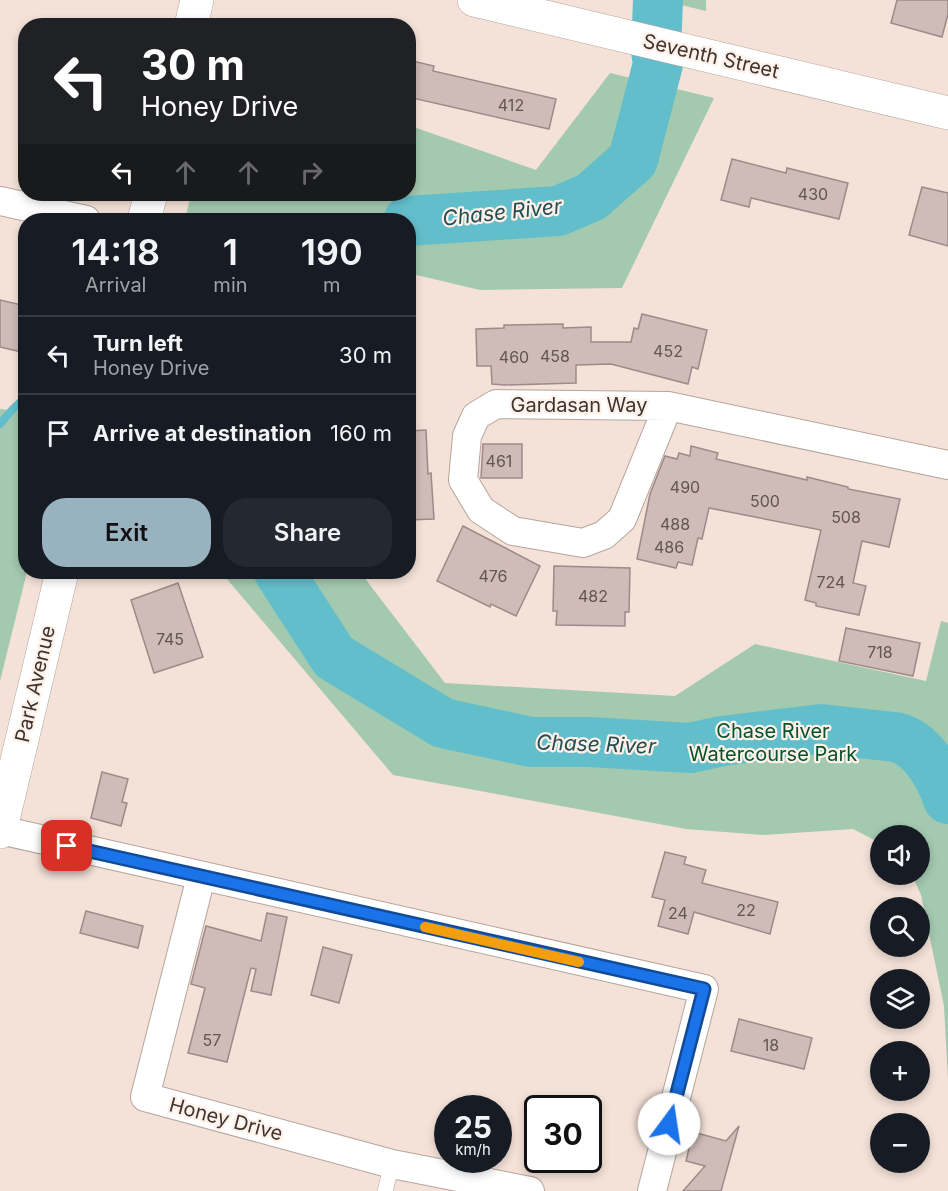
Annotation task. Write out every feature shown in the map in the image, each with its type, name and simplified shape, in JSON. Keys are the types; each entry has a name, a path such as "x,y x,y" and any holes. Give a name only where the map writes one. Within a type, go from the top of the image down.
{"street":[{"path":"193,18 197,0"},
{"name":"Seventh Street","path":"474,0 948,113"},
{"path":"0,201 54,213"},
{"name":"Gardasan Way","path":"668,406 622,519 604,535 583,543 513,531 481,510 464,480 466,436 476,416 496,404 668,406 948,465"},
{"name":"Park Avenue","path":"0,831 60,579"},
{"path":"0,831 704,989 652,1191"},
{"name":"Honey Drive","path":"201,877 145,1097 392,1164 530,1191"}],"lane":[{"path":"385,1191 392,1164"}],"green space":[{"path":"660,0 706,0 706,11"},
{"path":"610,73 714,98 622,288 480,290 416,275 416,213 187,213 189,201 416,201 416,128 536,170"},
{"path":"0,409 18,411 18,579 25,579 0,681"},
{"name":"Chase River Watercourse Park","path":"227,579 365,579 445,683 675,696 755,644 926,681 941,621 948,623 948,1080 944,1006 930,938 930,897 921,897 916,885 930,885 930,825 870,825 870,838 853,829 763,835 686,829 393,775"}],"building":[{"path":"897,0 948,0 948,14 942,37 891,23"},
{"path":"416,62 434,66 433,71 556,99 549,129 416,99"},
{"path":"732,159 786,173 787,168 848,183 839,219 751,198 749,207 721,200"},
{"path":"922,187 948,193 948,246 909,235"},
{"path":"0,300 18,304 18,351 0,347"},
{"path":"642,314 707,330 698,369 692,367 688,384 611,364 576,365 576,383 492,384 491,366 477,366 476,329 504,328 504,325 563,324 563,328 591,327 591,342 631,342 634,328 638,329"},
{"path":"426,430 428,474 431,473 434,519 416,520 416,431"},
{"path":"483,444 522,444 522,478 481,478"},
{"path":"691,446 718,453 716,459 900,499 889,547 862,541 853,583 866,586 859,615 816,606 816,603 805,600 821,530 709,508 702,539 698,538 692,565 678,562 676,568 637,559 650,494 665,456 677,459 679,453 690,456"},
{"path":"463,526 540,566 516,616 491,604 490,607 437,581"},
{"path":"554,566 630,568 629,612 625,612 625,626 556,625 557,611 553,611"},
{"path":"178,583 203,657 154,673 131,600"},
{"path":"846,628 920,643 913,676 839,661"},
{"path":"102,772 128,779 122,802 127,803 121,826 91,818"},
{"path":"665,852 686,857 684,864 706,870 702,883 778,902 770,934 694,912 688,934 658,926 665,900 652,897"},
{"path":"86,911 143,926 138,948 80,933"},
{"path":"267,913 287,917 271,995 251,991 256,969 251,968 227,1062 188,1053 205,988 191,984 206,926 261,941"},
{"path":"323,947 352,955 339,1003 311,995"},
{"path":"739,1019 812,1038 804,1069 731,1051"},
{"path":"739,1126 721,1191 683,1191 705,1166 686,1161 693,1132 726,1141"}],"waterway":[{"name":"Chase River","path":"416,220 558,211 591,197 633,160 658,64 656,51 658,0"},
{"path":"0,424 18,404"},
{"name":"Chase River","path":"284,579 334,657 443,723 531,742 590,742 690,748 722,741 821,729 895,737 914,746 929,761 948,799"}],"slow traffic":[{"path":"425,927 579,962"}],"route":[{"path":"67,846 704,989 669,1124"}]}
